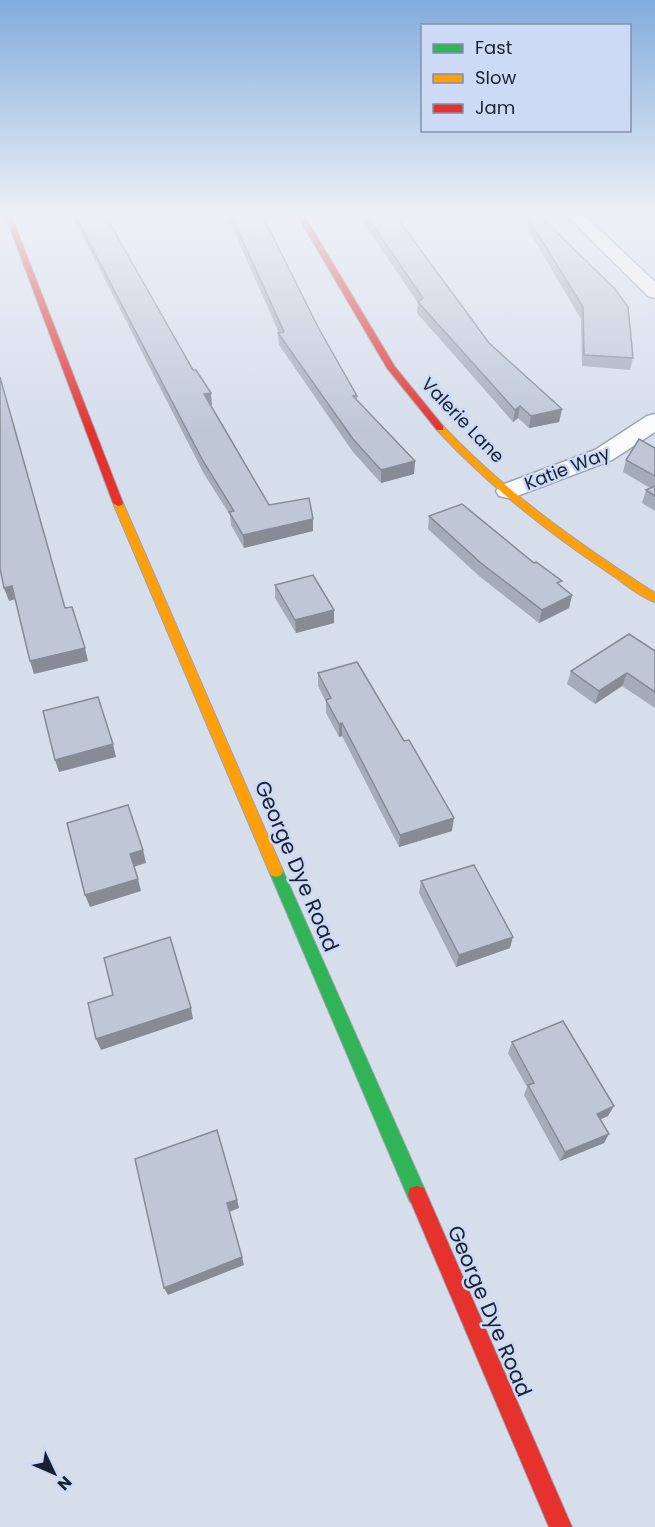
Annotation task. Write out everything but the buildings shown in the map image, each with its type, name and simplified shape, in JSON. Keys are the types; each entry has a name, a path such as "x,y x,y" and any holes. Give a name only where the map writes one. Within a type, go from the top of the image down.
{"street":[{"name":"George Dye Road","path":"35,286 125,522 561,1527"},
{"name":"Valerie Lane","path":"343,286 392,369 424,409 508,491 586,553 655,598"},
{"name":"Katie Way","path":"508,491 584,464 616,449 655,421"}],"traffic: fast":[{"path":"276,871 417,1195"}],"traffic: slow":[{"path":"440,428 488,477 514,499 569,541 655,598"},
{"path":"118,503 276,871"}],"traffic: jam":[{"path":"35,286 118,503"},
{"path":"342,286 391,368 440,428"},
{"path":"417,1195 561,1527"}]}
